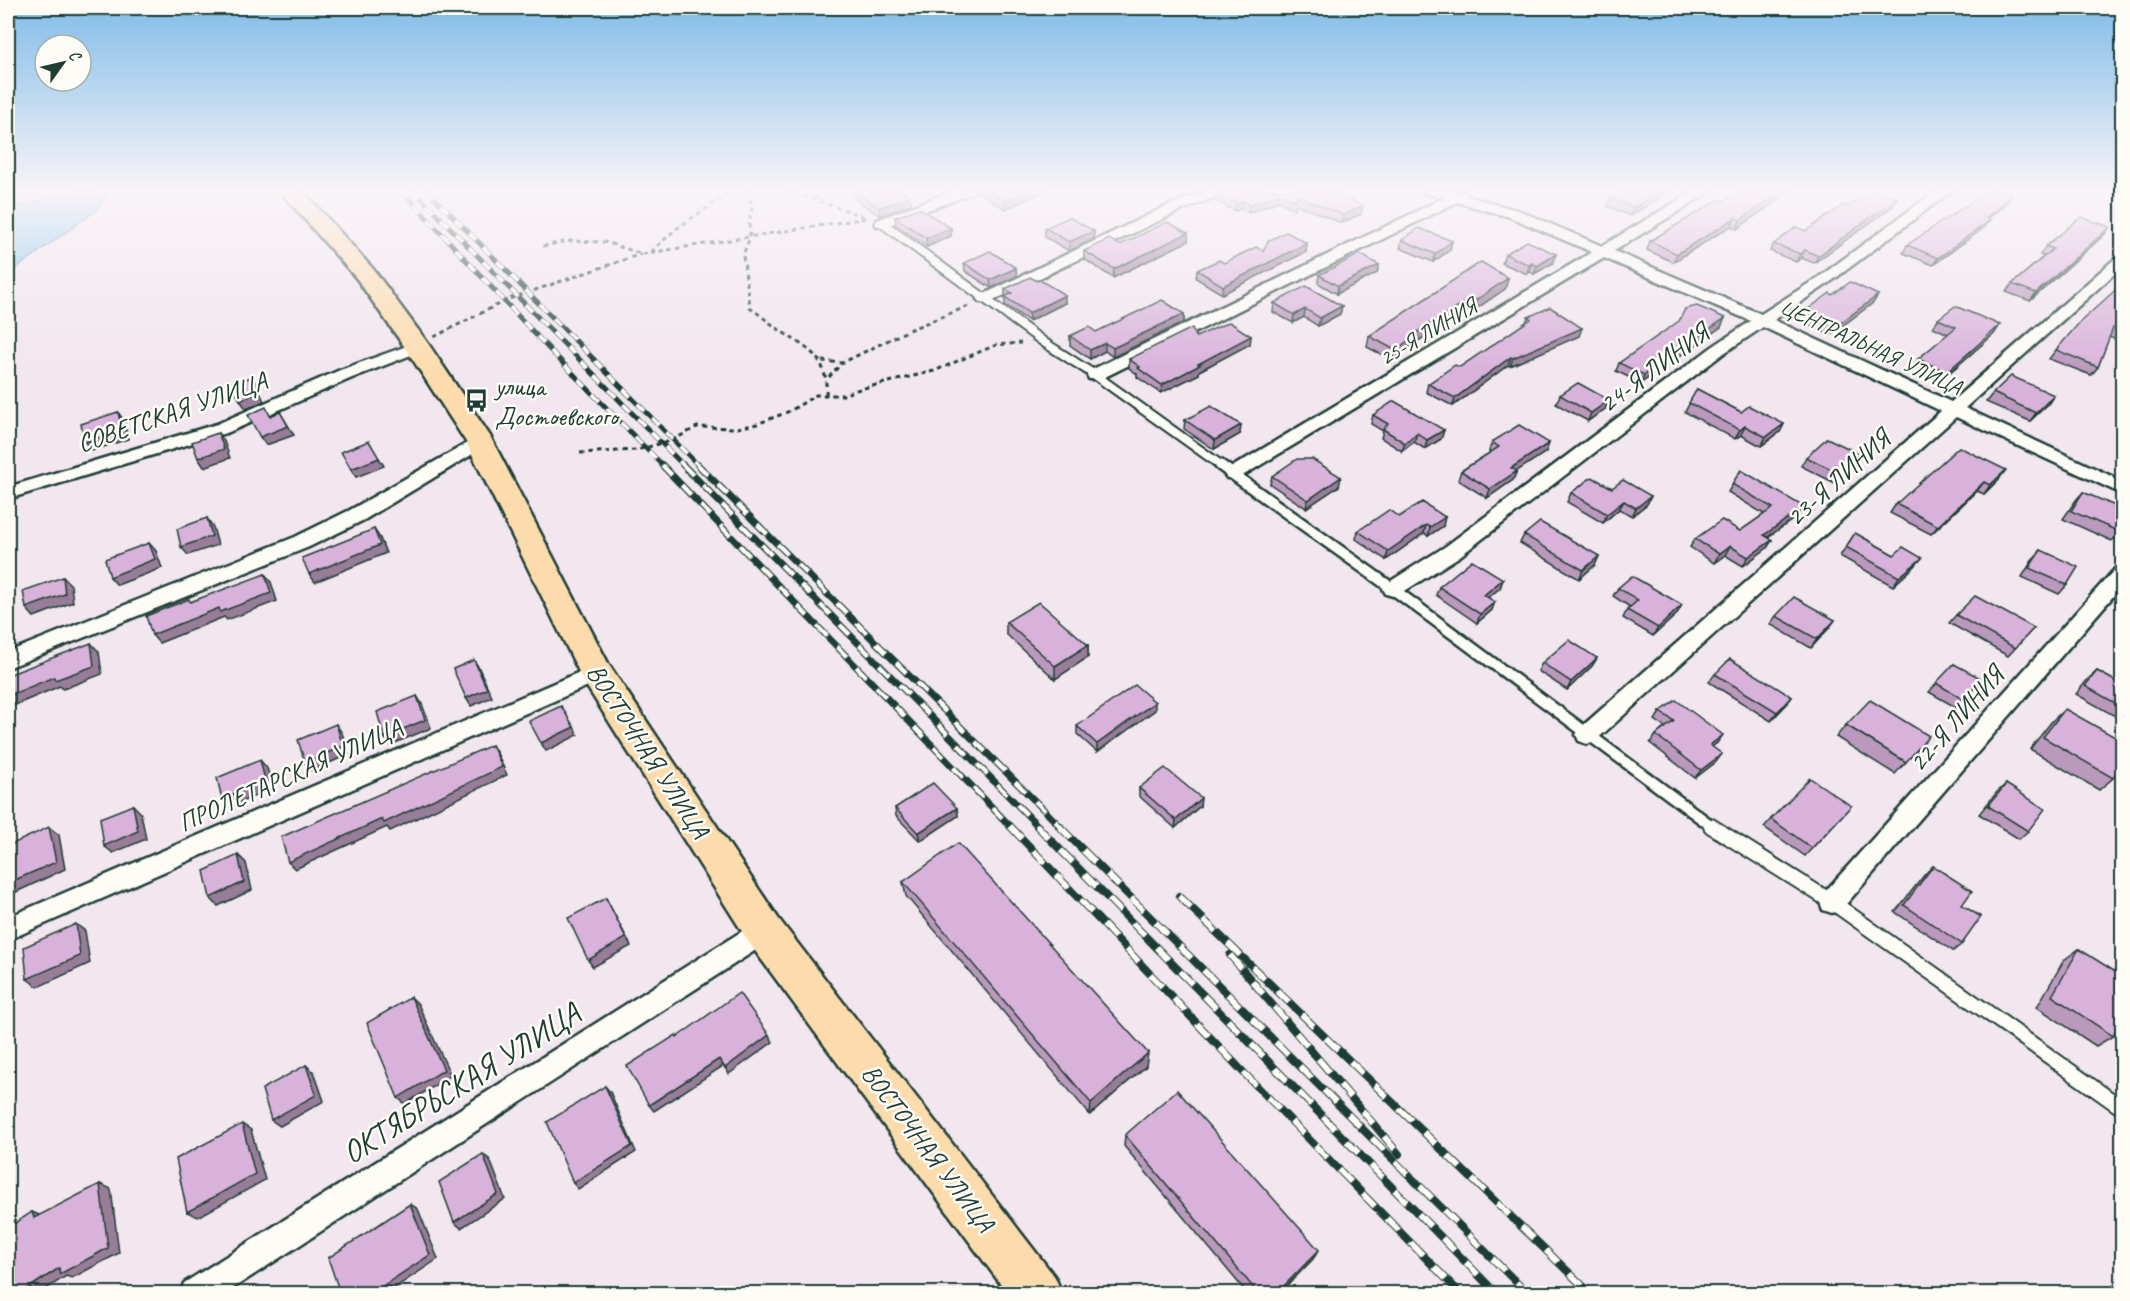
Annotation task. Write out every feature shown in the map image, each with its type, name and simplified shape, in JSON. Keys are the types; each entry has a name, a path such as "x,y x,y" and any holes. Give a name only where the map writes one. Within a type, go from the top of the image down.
{"main road":[{"name":"ВОСТОЧНАЯ УЛИЦА","path":"343,251 364,274 418,347 480,442 596,673 765,931 1038,1293"}],"street":[{"path":"984,299 1085,251"},
{"path":"1095,375 1346,251"},
{"name":"ЦЕНТРАЛЬНАЯ УЛИЦА","path":"1598,251 1763,321 2122,488"},
{"name":"25-Я ЛИНИЯ","path":"1233,474 1607,251"},
{"name":"24-Я ЛИНИЯ","path":"1393,590 1453,551 1718,350 1824,280 1864,251"},
{"name":"23-Я ЛИНИЯ","path":"1587,735 2122,260"},
{"name":"СОВЕТСКАЯ УЛИЦА","path":"8,493 223,428 346,374 418,347"},
{"path":"8,660 302,542 357,515 480,442"},
{"name":"22-Я ЛИНИЯ","path":"1832,902 2122,574"},
{"name":"ПРОЛЕТАРСКАЯ УЛИЦА","path":"8,929 596,673"},
{"name":"ОКТЯБРЬСКАЯ УЛИЦА","path":"195,1293 765,931"}],"lane":[{"path":"917,251 1045,343 1095,375 1393,590 1698,818 1832,902 2122,1108"}],"path":[{"path":"632,251 642,254"},
{"path":"418,347 486,308 550,282 659,251"},
{"path":"745,251 743,255 750,307 822,361 828,377 826,394"},
{"path":"828,377 842,363 911,328 984,299"},
{"path":"580,453 637,450 673,440 697,427 737,428 757,424 790,411 816,395 845,395 852,391 934,371 996,345 1045,343"},
{"path":"822,361 842,363"}],"water":[{"path":"8,251 40,251 8,274"}],"building":[{"path":"990,251 1016,268 990,280 964,263"},
{"path":"1085,251 1152,251 1114,269"},
{"path":"1249,251 1292,251 1223,286 1197,270 1219,260 1224,263"},
{"path":"1511,251 1549,251 1556,254 1537,266 1532,263 1529,265 1505,254"},
{"path":"1807,251 1825,251 1818,256"},
{"path":"1921,251 1948,251 1938,258"},
{"path":"2051,251 2083,251 2036,293 2012,284"},
{"path":"1360,254 1379,265 1338,286 1319,275"},
{"path":"1481,262 1508,278 1476,300 1471,298 1409,337 1412,338 1395,350 1369,336"},
{"path":"1030,277 1037,281 1040,280 1065,295 1029,313 1005,297 1012,293 1005,289"},
{"path":"1850,282 1878,295 1835,327 1804,312 1830,293 1832,295"},
{"path":"2122,284 2122,331 2113,328 2098,367 2056,350 2079,323"},
{"path":"1306,286 1342,306 1320,318 1305,309 1294,315 1274,303"},
{"path":"1162,300 1184,314 1113,348 1105,343 1090,350 1070,336 1089,327 1096,332"},
{"path":"1697,306 1725,318 1644,375 1619,363 1679,321 1685,309"},
{"path":"1955,306 2000,325 1947,372 1918,359 1956,327 1938,319"},
{"path":"1550,307 1582,328 1511,357 1455,398 1428,384 1455,365 1460,367 1531,319 1528,317"},
{"path":"1229,322 1251,336 1162,385 1129,359 1192,328 1196,337"},
{"path":"2011,376 2054,395 2036,413 1993,393"},
{"path":"252,377 259,392 240,400 231,384"},
{"path":"1578,383 1609,400 1591,413 1560,395"},
{"path":"1697,389 1741,412 1749,406 1784,424 1766,437 1745,426 1740,430 1689,403"},
{"path":"1394,401 1444,430 1427,440 1417,433 1405,443 1383,429 1388,424 1373,415"},
{"path":"1211,406 1241,425 1215,440 1185,420"},
{"path":"266,407 270,416 280,412 288,426 260,437 248,415"},
{"path":"118,412 122,430 85,442 81,424"},
{"path":"1519,425 1549,443 1511,468 1517,471 1490,489 1461,471 1499,447 1492,442"},
{"path":"218,433 224,449 198,458 192,442"},
{"path":"1827,438 1862,455 1841,474 1806,457"},
{"path":"369,441 379,458 351,469 341,452"},
{"path":"1959,447 2006,470 1990,485 1984,482 1938,526 1896,504"},
{"path":"1297,459 1312,459 1341,477 1308,500 1272,476"},
{"path":"1741,470 1804,507 1764,535 1772,540 1748,557 1730,546 1719,554 1695,539 1722,520 1740,531 1773,508 1732,484"},
{"path":"1592,477 1612,488 1623,480 1651,496 1636,508 1624,501 1607,514 1571,493"},
{"path":"2083,492 2122,509 2120,532 2071,511"},
{"path":"1422,502 1445,517 1430,527 1426,525 1388,551 1358,531 1389,510 1399,517"},
{"path":"207,518 212,536 181,547 177,529"},
{"path":"1540,522 1599,556 1583,570 1524,535"},
{"path":"374,529 380,545 309,574 302,558"},
{"path":"1855,533 1894,555 1903,547 1922,558 1899,577 1846,547"},
{"path":"149,543 155,559 110,577 105,559"},
{"path":"2041,550 2078,567 2067,585 2029,568"},
{"path":"1472,560 1503,579 1484,595 1495,602 1480,614 1439,587"},
{"path":"265,574 271,593 220,612 219,608 152,635 146,616"},
{"path":"1632,576 1682,605 1658,628 1627,610 1638,600 1618,588"},
{"path":"63,577 65,594 26,608 23,591"},
{"path":"1975,596 2034,628 2015,648 1956,615"},
{"path":"1794,597 1835,620 1817,639 1776,616"},
{"path":"1039,602 1088,645 1055,666 1006,622"},
{"path":"1569,640 1597,658 1571,682 1542,663"},
{"path":"91,643 94,666 55,680 54,677 8,696 8,675"},
{"path":"1730,659 1792,697 1777,712 1715,674"},
{"path":"474,660 487,689 466,698 453,669"},
{"path":"1954,664 1982,679 1964,700 1936,683"},
{"path":"2097,671 2122,685 2122,707 2085,686"},
{"path":"1135,685 1155,702 1097,744 1077,726"},
{"path":"417,696 425,720 384,737 377,712"},
{"path":"1676,700 1723,735 1710,745 1722,754 1701,770 1656,735 1674,721 1660,712"},
{"path":"1870,700 1929,736 1906,762 1846,725"},
{"path":"561,706 574,727 541,743 529,721"},
{"path":"2065,709 2122,741 2122,764 2113,778 2043,737"},
{"path":"336,724 343,746 305,763 298,740"},
{"path":"492,745 502,767 384,823 382,819 288,862 281,837"},
{"path":"260,760 265,780 222,799 217,778"},
{"path":"1165,768 1201,798 1176,820 1139,788"},
{"path":"1810,778 1851,806 1812,848 1771,819"},
{"path":"933,783 957,808 918,833 895,808"},
{"path":"2006,784 2045,809 2028,831 1988,806"},
{"path":"133,805 138,831 104,846 100,818"},
{"path":"49,827 56,862 8,883 8,846"},
{"path":"958,843 1148,1053 1091,1103 903,882"},
{"path":"238,855 244,882 210,898 204,871"},
{"path":"1933,866 1972,891 1962,905 1981,917 1962,944 1904,905"},
{"path":"606,898 626,938 588,960 568,918"},
{"path":"76,924 80,956 27,979 24,947"},
{"path":"2079,949 2122,976 2122,1017 2113,1036 2052,996"},
{"path":"739,993 769,1035 725,1068 719,1059 649,1105 627,1066 676,1035 677,1037"},
{"path":"411,997 444,1070 398,1098 367,1023"},
{"path":"306,1065 316,1095 271,1120 262,1089"},
{"path":"605,1086 632,1146 573,1183 547,1122"},
{"path":"1177,1090 1319,1250 1277,1293 1258,1293 1125,1135"},
{"path":"242,1124 255,1174 187,1212 176,1159"},
{"path":"483,1154 498,1194 454,1222 439,1182"},
{"path":"100,1184 108,1248 60,1274 59,1268 21,1293 8,1293 8,1228 32,1212 34,1218"},
{"path":"410,1204 430,1255 372,1293 340,1293 328,1258"}],"railway":[{"path":"458,251 663,466"},
{"path":"473,251 684,466"},
{"path":"487,251 699,466"},
{"path":"662,465 1011,827"},
{"path":"683,465 1039,827"},
{"path":"699,466 1061,827"},
{"path":"1010,826 1244,1073 1461,1294"},
{"path":"1037,826 1497,1294"},
{"path":"1059,826 1528,1294"},
{"path":"1179,896 1586,1289"},
{"path":"1230,955 1399,1154"}],"place":[{"name":"улица Достоевского","path":"477,401"}]}
